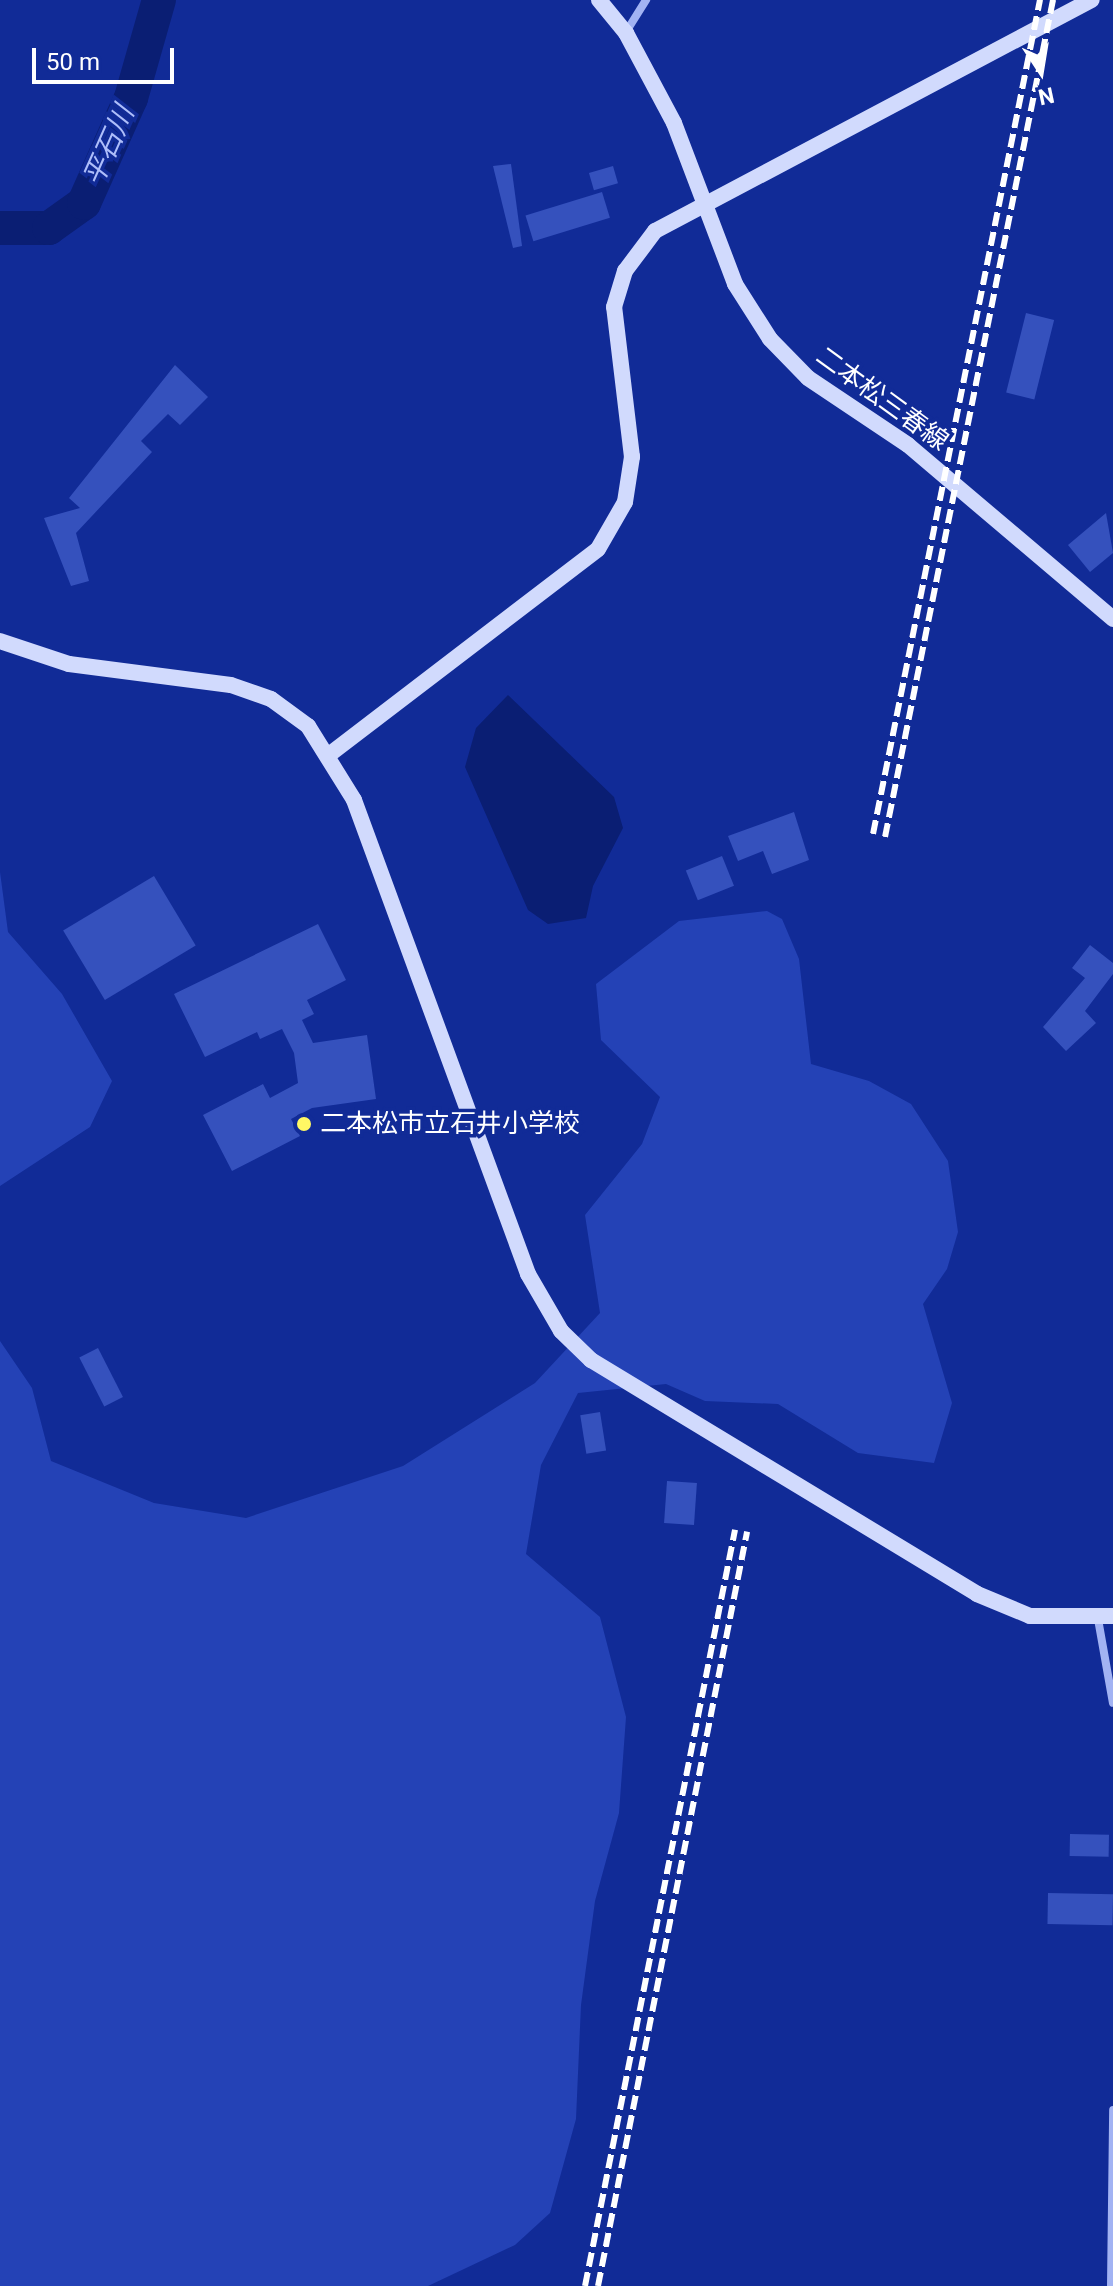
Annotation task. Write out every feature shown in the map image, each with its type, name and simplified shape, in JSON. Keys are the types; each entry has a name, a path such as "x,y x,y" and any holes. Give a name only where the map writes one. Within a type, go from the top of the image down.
{"street":[{"name":"二本松三春線","path":"599,0 626,33 674,123 735,284 794,365 920,454 1113,619"},
{"path":"626,33 646,0"},
{"path":"330,754 598,549 625,502 632,457 614,307 625,271 655,231 1092,0"},
{"path":"0,641 69,664 254,692 292,711 330,754 528,1274 561,1331 628,1384 977,1594 1030,1616 1105,1618 1113,1703"},
{"path":"1111,2286 1113,2110"}],"shaded area":[{"path":"508,695 614,797 623,828 593,886 586,918 548,924 528,910 465,767 476,728"},
{"path":"0,872 8,932 62,994 112,1081 90,1127 0,1186"},
{"path":"767,911 782,919 799,959 811,1064 869,1081 911,1104 948,1161 958,1232 947,1269 923,1304 952,1403 934,1463 858,1453 778,1404 705,1401 666,1384 578,1393 541,1465 526,1554 600,1617 626,1717 619,1813 595,1901 581,2005 576,2119 550,2213 515,2245 428,2286 0,2286 0,1341 32,1388 51,1461 154,1503 246,1518 403,1466 535,1383 600,1313 585,1215 642,1144 660,1097 601,1040 596,984 679,921"}],"building":[{"path":"511,164 522,246 513,248 493,166"},
{"path":"613,166 618,183 594,190 589,173"},
{"path":"602,192 610,218 533,241 525,215"},
{"path":"1026,313 1054,320 1034,400 1006,393"},
{"path":"175,365 208,397 180,425 168,414 141,441 152,452 76,533 89,581 71,586 44,518 80,508 69,498"},
{"path":"1106,513 1113,553 1090,572 1068,545"},
{"path":"794,812 809,860 772,874 763,851 738,861 728,836"},
{"path":"722,856 734,886 698,900 686,871"},
{"path":"154,876 196,945 105,1000 63,931"},
{"path":"318,924 346,980 307,1000 314,1014 302,1020 313,1043 367,1035 376,1099 312,1108 291,1119 300,1136 232,1171 203,1115 263,1084 270,1098 298,1083 294,1053 282,1029 260,1039 257,1032 205,1057 174,994"},
{"path":"1090,945 1113,963 1113,974 1085,1011 1096,1023 1066,1051 1043,1027 1085,978 1072,968"},
{"path":"98,1348 123,1397 104,1407 79,1358"},
{"path":"600,1412 606,1451 586,1454 580,1415"},
{"path":"667,1481 697,1483 694,1525 664,1523"},
{"path":"1070,1834 1109,1835 1109,1857 1070,1856"},
{"path":"1048,1893 1113,1894 1112,1925 1047,1924"}],"waterway":[{"name":"平石川","path":"0,228 49,228 84,203 131,98 159,0"}],"railway":[{"path":"873,834 1040,0"},
{"path":"885,837 1053,0"},
{"path":"585,2286 735,1530"},
{"path":"598,2286 747,1532"}],"place":[{"name":"二本松市立石井小学校","path":"304,1124"}]}
